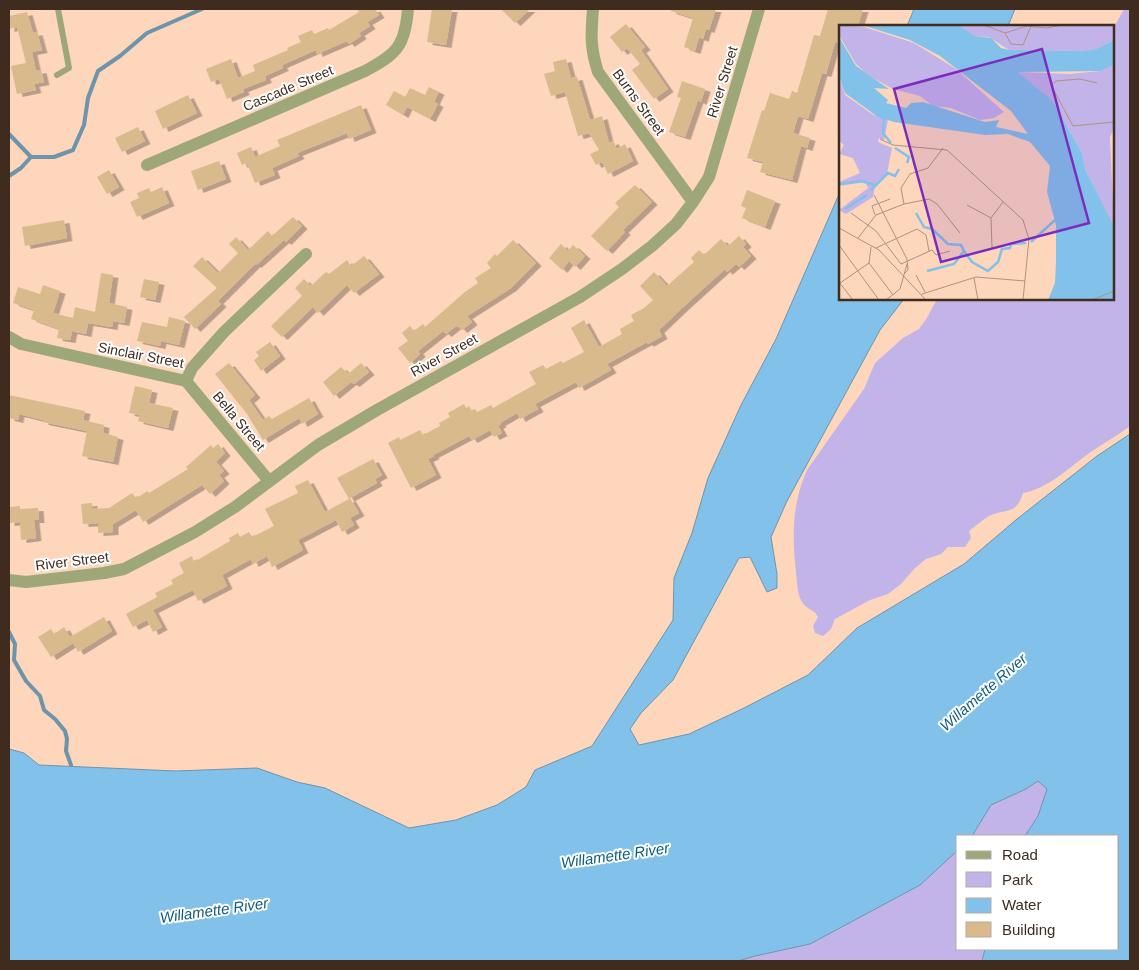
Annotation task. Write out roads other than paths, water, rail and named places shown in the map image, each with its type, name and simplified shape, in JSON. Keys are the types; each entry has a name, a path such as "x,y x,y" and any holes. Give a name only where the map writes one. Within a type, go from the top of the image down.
{"street":[{"name":"Cascade Street","path":"147,165 365,71 385,60 400,46 406,28 408,9"},
{"name":"Burns Street","path":"593,9 592,53 598,72 694,202"},
{"name":"River Street","path":"9,580 26,582 124,569 195,532 235,507 318,445 580,297 652,246 676,224 694,202 709,177 759,9"},
{"name":"Sinclair Street","path":"9,337 21,344 186,381 192,368 224,332 306,254"},
{"name":"Bella Street","path":"186,381 269,481"}],"lane":[{"path":"57,75 70,68 58,9"}],"water":[{"path":"914,9 1015,9 1008,25 907,25"},
{"name":"Willamette River","path":"839,194 839,300 903,300 880,330 787,501 771,537 777,574 777,588 767,592 750,557 739,558 673,680 641,713 630,729 639,745 689,734 808,675 857,628 964,564 1017,519 1097,456 1130,434 1130,961 982,961 985,950 1119,950 1119,835 1026,835 1038,816 1047,789 1038,781 1026,789 991,805 973,835 956,835 956,852 920,885 810,944 738,961 9,961 9,749 24,753 39,765 176,771 257,768 297,782 325,788 409,828 456,820 497,805 526,787 535,770 592,746 673,620 674,578 692,533 708,478 741,405 776,339"}],"waterway":[{"path":"31,157 54,157 73,150 84,125 88,98 98,71 120,56 147,33 202,9"},
{"path":"9,134 31,157 21,168 9,176"},
{"path":"9,632 15,644 14,660 26,681 40,696 44,710 65,731 67,739 66,751 71,765"}]}
